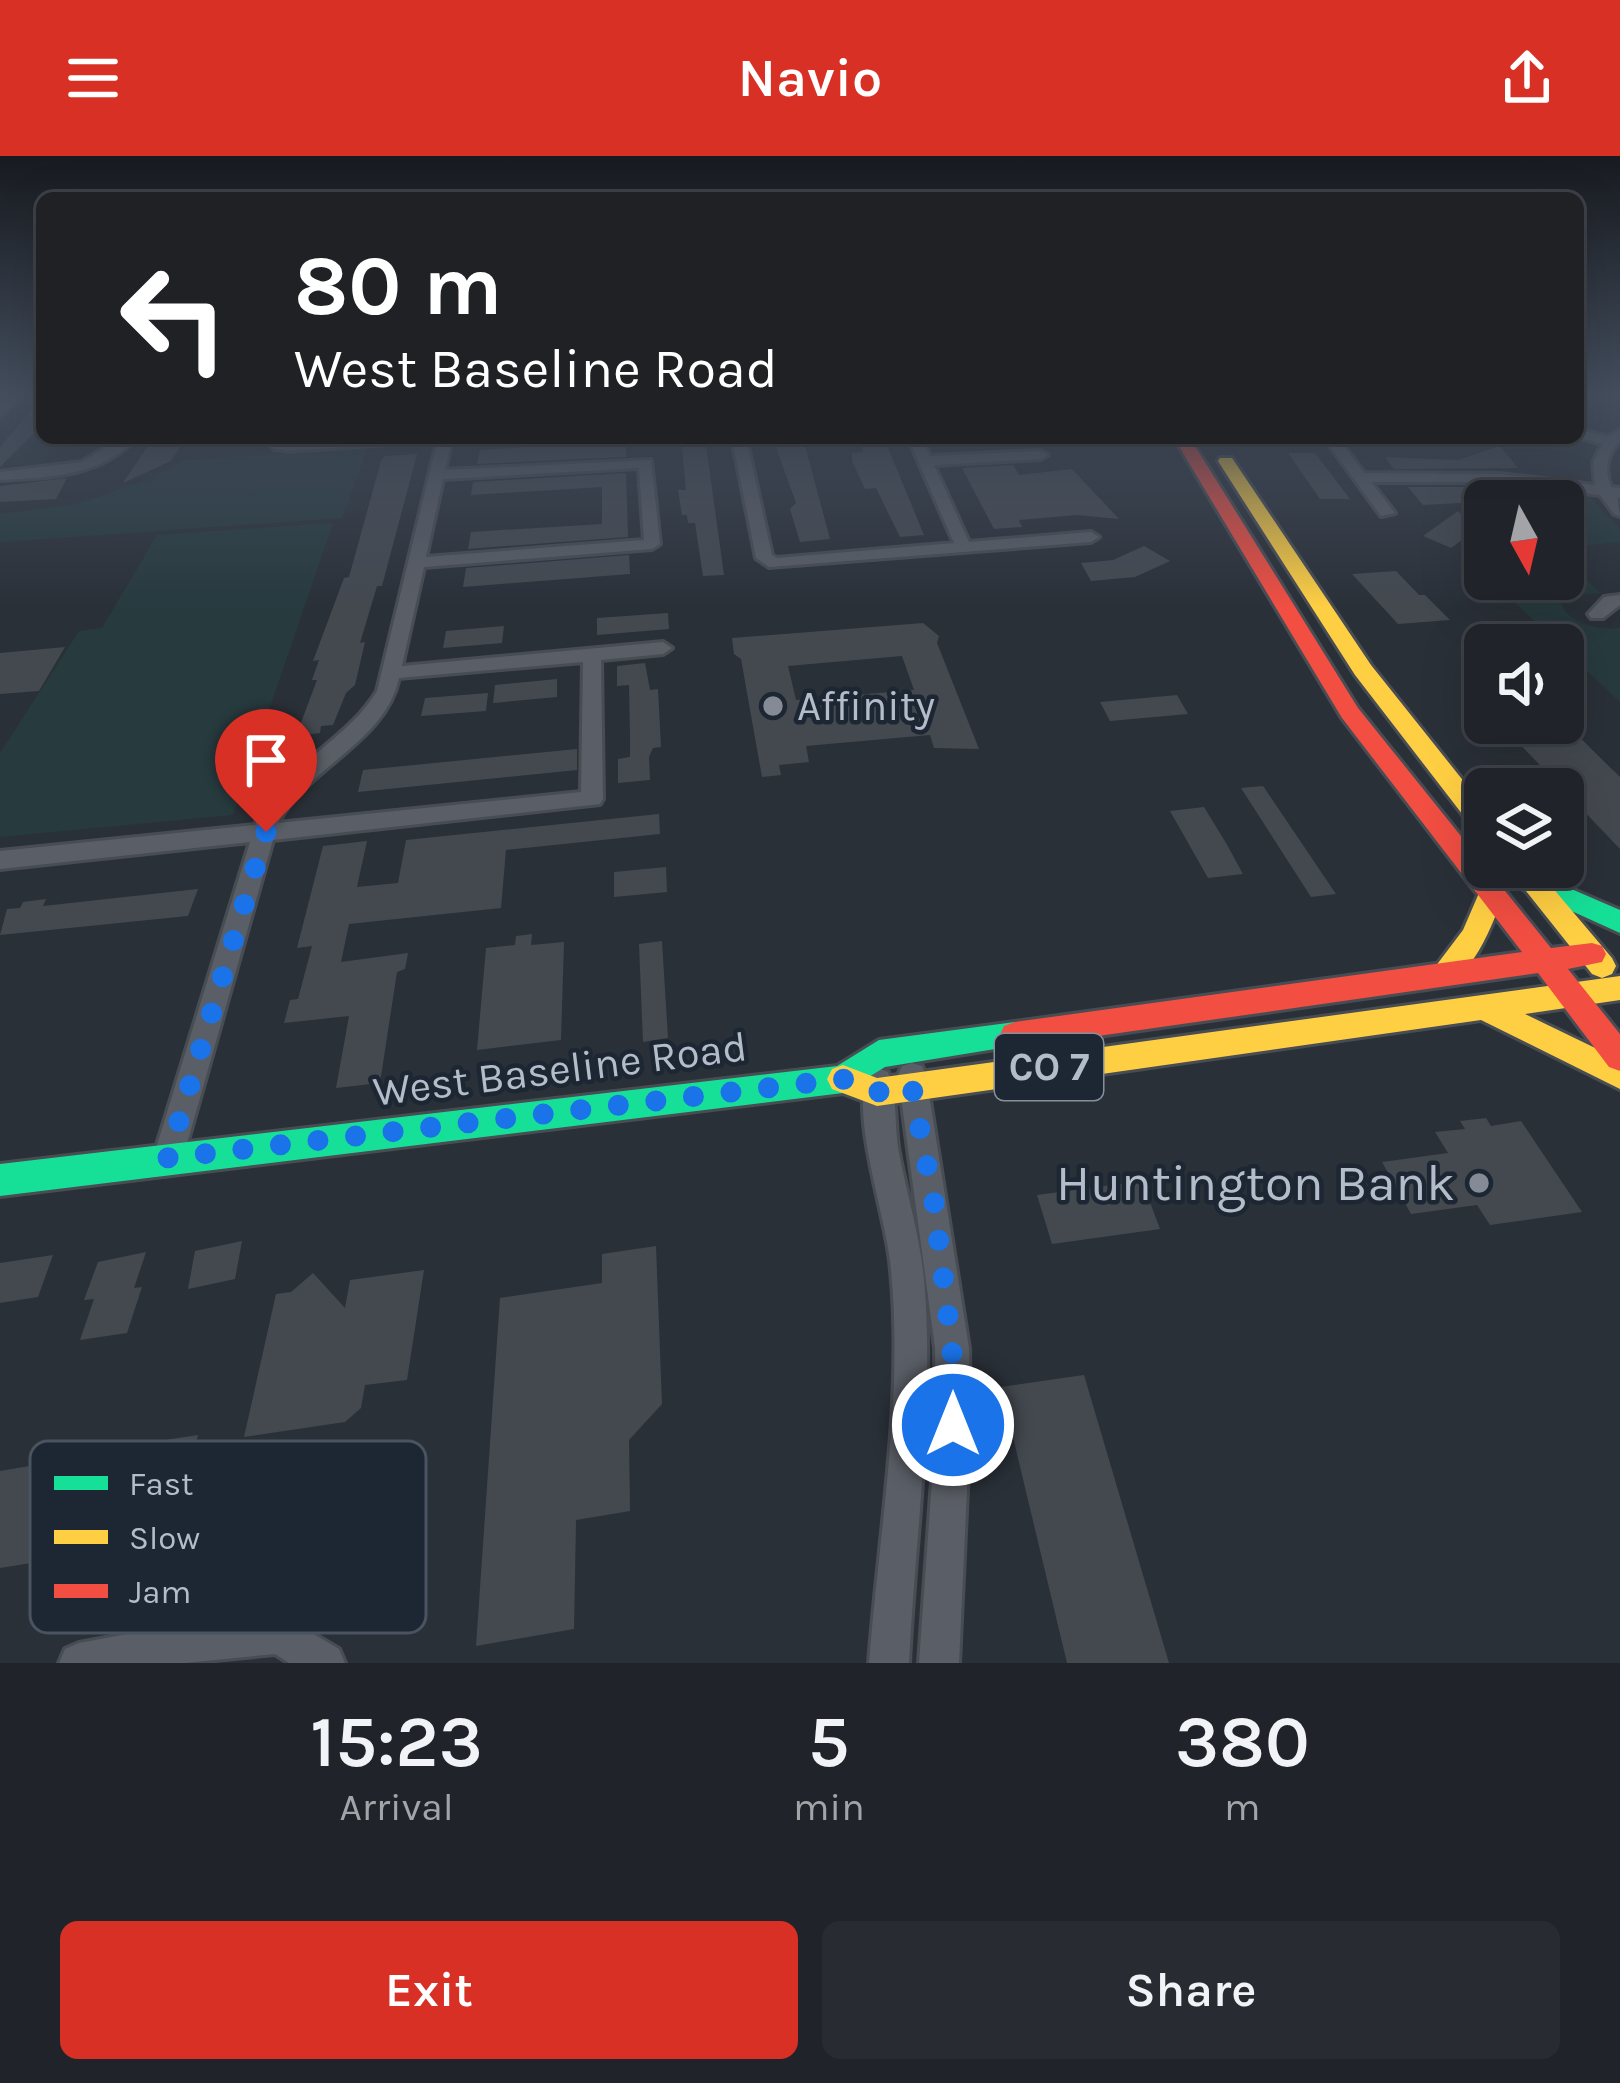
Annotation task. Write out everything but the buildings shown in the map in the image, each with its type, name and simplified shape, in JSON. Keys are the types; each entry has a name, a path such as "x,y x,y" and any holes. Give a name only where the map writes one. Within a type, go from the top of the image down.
{"main road":[{"path":"1202,467 1324,676 1382,757 1620,1057"},
{"path":"1229,467 1363,670 1464,799"},
{"path":"1540,888 1606,952 1620,988"},
{"path":"1553,888 1620,922"},
{"path":"1446,971 1478,930 1479,915 1491,893"},
{"name":"West Baseline Road","path":"0,1180 843,1079 895,1052 1606,952"},
{"name":"West Baseline Road","path":"843,1079 877,1092 1620,988"},
{"path":"1483,1007 1620,1075"}],"street":[{"path":"0,476 75,467"},
{"path":"168,1158 279,798 366,725 394,673 437,467"},
{"path":"435,475 570,467"},
{"path":"416,563 652,544 646,467"},
{"path":"746,467 764,558 775,563 964,550 929,467"},
{"path":"1354,467 1387,513"},
{"path":"1362,477 1499,478 1612,491 1620,511"},
{"path":"963,546 1091,537"},
{"path":"1598,614 1610,601 1620,600"},
{"path":"394,673 663,648"},
{"path":"0,860 592,799 592,655"},
{"path":"895,1052 912,1087 934,1202 952,1348 953,1425 939,1663"},
{"path":"890,1663 909,1354 908,1276 877,1124 877,1092 895,1052"},
{"path":"80,1663 218,1637 280,1634 325,1663"}],"green space":[{"path":"171,467 361,467 342,518 0,542 0,514 77,504"},
{"path":"1584,494 1620,529 1620,542 1584,548"},
{"path":"333,523 233,815 0,837 0,753 79,631 102,628 157,535"},
{"path":"1584,577 1600,593 1584,594"},
{"path":"1512,600 1564,600 1565,610 1585,624 1620,628 1620,702 1584,668 1584,624 1538,624"}],"traffic: fast":[{"path":"1545,888 1620,922"},
{"path":"0,1180 843,1079 879,1054 1015,1035"}],"traffic: slow":[{"path":"1230,467 1363,670 1464,799"},
{"path":"1537,888 1602,966"},
{"path":"1446,971 1474,936 1491,893"},
{"path":"843,1079 877,1092 1620,988"},
{"path":"1483,1007 1620,1075"}],"traffic: jam":[{"path":"1200,467 1350,713 1620,1057"},
{"path":"1015,1035 1592,954"}],"place":[{"name":"Affinity","path":"773,706"},
{"name":"Huntington Bank","path":"1479,1183"}],"route":[{"path":"266,832 168,1158 843,1079 877,1092 912,1087 934,1202 952,1348 953,1425"}]}
